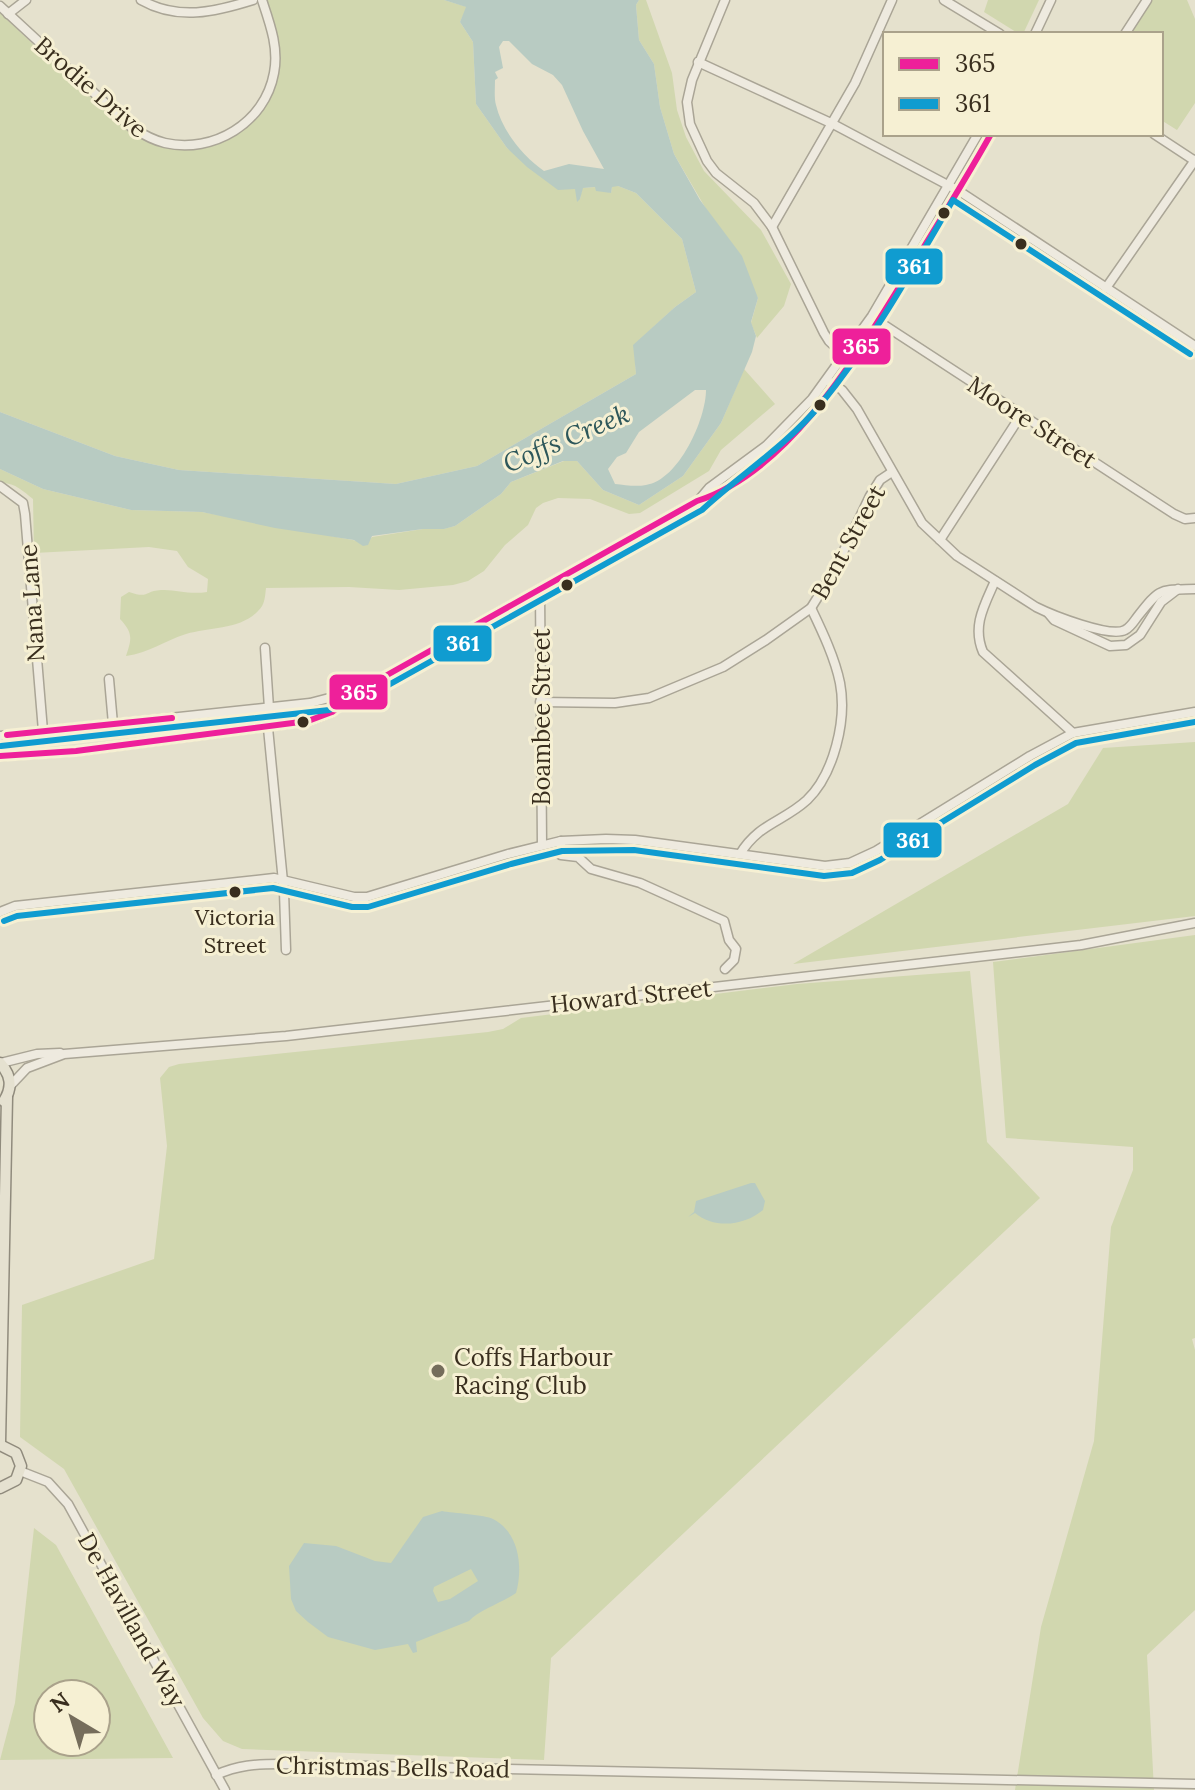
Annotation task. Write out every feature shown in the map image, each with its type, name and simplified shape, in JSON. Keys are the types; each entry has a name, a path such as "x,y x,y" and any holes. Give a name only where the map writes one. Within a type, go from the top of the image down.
{"main road":[{"path":"0,1063 10,1078 6,1096 0,1444 16,1453 20,1471 10,1485 0,1488"},
{"path":"0,1147 5,1161"}],"street":[{"path":"8,14 26,0"},
{"path":"141,0 168,11 196,13 222,10 253,0"},
{"name":"Brodie Drive","path":"0,6 131,127 155,140 189,145 226,136 248,121 264,101 274,75 275,53 273,31 262,0"},
{"path":"725,0 698,62 687,102 690,124 716,173 754,203 772,227 824,333 845,356"},
{"path":"772,227 855,83 892,0"},
{"path":"944,0 997,32"},
{"path":"1036,32 1051,0"},
{"path":"1126,32 1147,0"},
{"path":"698,62 833,124 954,188 1195,346"},
{"path":"954,188 977,136"},
{"path":"0,756 76,751 308,721 332,712 364,688 697,501 714,496 738,482 776,452 815,414 836,386 954,188 990,136"},
{"path":"1106,288 1195,160 1157,136"},
{"path":"697,501 709,488 766,446 808,404 875,319"},
{"name":"Moore Street","path":"875,319 1174,514 1185,519 1195,518"},
{"path":"827,380 842,390 857,409 922,523 957,556 1048,613 1112,633 1120,632 1130,627 1155,595 1165,589 1195,589"},
{"path":"940,540 1021,415"},
{"name":"Bent Street","path":"540,702 615,703 649,698 723,667 811,608 834,571 870,496 880,480 892,472"},
{"name":"Nana Lane","path":"0,486 23,503 25,514 43,731"},
{"path":"995,581 981,614 976,637 983,652 1073,733"},
{"path":"1048,613 1054,620 1110,646 1126,645 1140,635 1161,602 1178,589"},
{"name":"Boambee Street","path":"540,590 542,845"},
{"path":"740,854 750,838 813,793 833,752 840,719 840,685 836,667 811,608"},
{"path":"265,648 269,708"},
{"path":"109,679 113,724"},
{"path":"0,736 269,708 328,700 364,688"},
{"path":"0,912 15,906 282,879 354,897 367,897 561,841 635,840 825,866 850,863 876,851 1073,733 1195,712"},
{"path":"268,728 286,950"},
{"path":"561,841 561,855 578,857 591,869 640,883 724,921 736,949 734,960 725,969"},
{"name":"Howard Street","path":"0,1063 47,1053 286,1036 1066,947 1195,923"},
{"name":"Howard Street","path":"6,1096 27,1068 64,1054"},
{"name":"De Havilland Way","path":"20,1471 48,1482 68,1504 225,1790"},
{"name":"Christmas Bells Road","path":"216,1775 232,1767 265,1764 1030,1785 1195,1784"}],"green space":[{"path":"262,0 444,0 467,7 460,22 473,42 476,104 507,148 569,188 575,188 580,199 582,188 596,187 611,193 612,186 618,186 636,193 682,239 696,292 634,345 636,374 477,466 396,484 179,470 115,456 0,412 0,13 86,94 145,136 189,145 226,136 264,101 275,53"},
{"path":"639,0 646,0 672,73 677,110 686,137 704,171 761,230 791,284 784,306 757,338 751,323 758,298 674,154 660,107 654,64 639,40 636,5"},
{"path":"988,0 1039,0 1024,32 1016,32 984,12"},
{"path":"1151,0 1187,0 1195,19 1195,103 1177,130 1163,121 1163,32 1130,32"},
{"path":"744,369 775,404 721,450 709,471 640,513 629,514 590,499 558,498 536,508 528,525 505,545 484,571 468,581 399,590 266,588 260,609 242,622 186,634 126,656 130,636 120,619 121,597 129,592 143,595 161,590 207,592 208,579 188,567 177,551 149,547 34,553 33,499 10,484 1,483 0,488 0,469 43,489 131,510 202,512 358,541 455,526 501,494 511,482 564,461 577,461 603,490 639,505 683,476 721,423"},
{"path":"1195,742 1195,916 793,964 1068,804 1103,748"},
{"path":"1195,935 1195,1338 1192,1339 1195,1350 1195,1610 1147,1655 1154,1790 1015,1790 1041,1627 1094,1441 1111,1227 1133,1170 1133,1147 1006,1138 993,962"},
{"name":"Coffs Harbour Racing Club","path":"970,971 987,1142 1040,1198 551,1658 544,1760 242,1749 223,1741 203,1718 64,1469 20,1437 22,1305 154,1259 167,1146 160,1078 169,1067 488,1032 503,1029 521,1018 797,984"},
{"path":"34,1528 56,1545 173,1758 0,1760 15,1703"}],"water":[{"name":"Coffs Creek","path":"444,0 639,0 636,5 639,40 654,64 660,107 674,154 700,200 742,256 758,298 751,322 756,336 752,352 721,423 683,476 639,505 603,490 577,461 563,461 511,482 501,494 455,526 372,536 368,545 363,546 354,540 275,528 202,512 131,510 43,489 0,469 0,412 115,456 179,470 396,484 477,466 636,374 633,345 696,292 682,239 636,193 618,186 612,187 611,193 596,191 595,187 583,188 577,202 575,189 558,190 507,148 476,104 473,42 460,22 466,7","holes":["503,41 509,41 532,64 553,75 562,85 604,169 569,164 544,171 514,142 499,115 495,99 495,80 498,78 495,72 503,68 499,47","695,390 706,390 701,416 688,446 669,472 658,481 642,486 615,484 608,469 617,457 626,453 639,432"]},
{"path":"755,1183 765,1201 763,1210 755,1215 729,1224 711,1222 695,1213 688,1217 694,1212 696,1201"},
{"path":"442,1511 489,1518 502,1525 517,1552 519,1573 516,1593 469,1621 416,1642 417,1652 413,1653 408,1644 375,1650 328,1637 296,1611 291,1599 289,1566 304,1543 336,1546 375,1561 391,1563 423,1517","holes":["471,1569 478,1581 450,1599 438,1602 433,1591 434,1587"]}],"transit line":[{"name":"365","path":"0,756 76,751 308,721 332,712 364,688 697,501 731,486 762,464 791,437 843,374 990,136"},
{"name":"361","path":"1,746 329,710 367,697 702,510 778,447 820,405 874,331 953,200 1190,354"},
{"name":"365","path":"7,735 172,718"},
{"name":"361","path":"4,921 17,916 273,888 352,907 368,907 562,851 634,850 824,876 852,873 880,860 1076,743 1195,722"}],"place":[{"name":"Victoria Street","path":"235,892"},
{"name":"Coffs Harbour Racing Club","path":"438,1371"}]}
